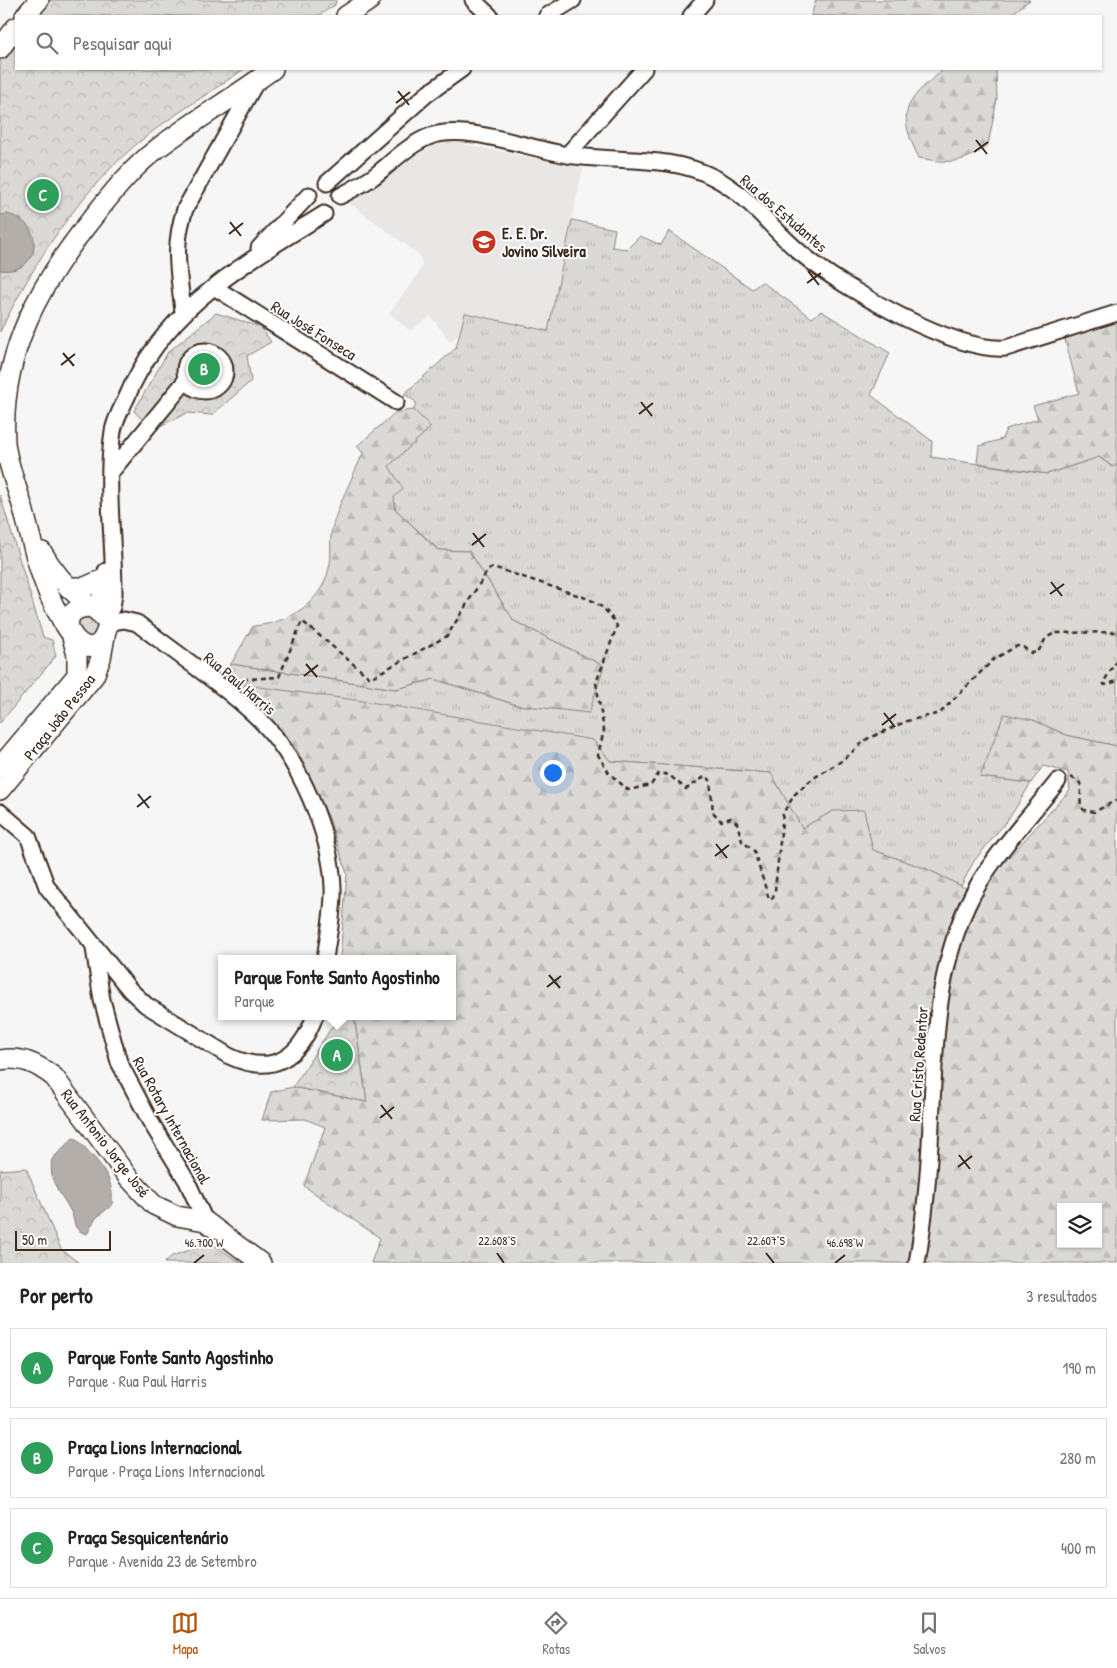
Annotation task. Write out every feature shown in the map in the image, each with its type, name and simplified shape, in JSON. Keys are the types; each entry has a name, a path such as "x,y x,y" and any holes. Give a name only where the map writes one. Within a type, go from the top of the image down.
{"street":[{"path":"26,15 39,0"},
{"path":"348,10 370,0"},
{"path":"474,0 489,15"},
{"path":"550,15 573,0"},
{"path":"692,15 705,0"},
{"path":"114,557 103,579 101,641 89,646 82,645 70,634 53,606 34,555 5,444 5,409 11,368 21,333 35,301 64,254 135,168 158,148 272,70"},
{"path":"239,269 309,195 327,183 427,94 461,70"},
{"path":"567,155 643,70"},
{"path":"183,312 176,248 179,227 185,209 257,81"},
{"name":"Rua dos Estudantes","path":"340,196 371,178 419,141 452,131 567,155 658,161 677,164 717,179 746,200 802,255 826,272 905,319 971,346 991,350 1006,348 1117,313"},
{"path":"101,619 112,607 114,594 111,472 113,429 143,362 183,312 239,269 338,203 340,196 337,189 327,183"},
{"path":"309,195 307,201 312,211 317,214 324,214"},
{"name":"Rua José Fonseca","path":"214,287 396,402"},
{"path":"111,472 187,379"},
{"path":"29,532 52,569 67,587 101,619"},
{"path":"67,587 85,587 103,579"},
{"path":"70,634 70,618 84,607 101,619"},
{"name":"Praça João Pessoa","path":"0,790 94,676 102,658 101,619"},
{"name":"Rua Paul Harris","path":"101,619 137,622 259,719 277,739 291,761 317,815 329,857 333,888 325,955"},
{"name":"Praça João Pessoa","path":"0,767 77,675 77,655 70,634"},
{"name":"Rua Cristo Redentor","path":"917,1263 925,1215 936,1019 949,956 968,904 982,879 1058,781"},
{"path":"0,812 28,836 47,886 94,948 130,990 146,1005 229,1056 242,1062 260,1066 283,1061 302,1042 313,1020"},
{"name":"Rua Rotary Internacional","path":"94,948 102,1000 119,1062 150,1122 187,1181 205,1220"},
{"name":"Rua Antonio Jorge José","path":"0,1060 16,1058 39,1066 64,1090 128,1177 154,1205 177,1216 205,1220 261,1263"}],"path":[{"path":"213,682 279,677 302,621 370,678 447,636 488,570 493,567 589,599 602,605 611,615 617,626 596,683 604,730 598,755 602,764 628,790 651,784 659,774 669,775 686,788 701,777 706,776 710,780 713,812 721,821 730,818 737,823 742,841 754,851 770,899 774,897 784,813 795,794 812,779 843,760 867,739 907,721 940,713 994,659 1017,646 1023,647 1031,653 1038,652 1046,638 1055,633 1117,632"},
{"path":"1117,660 1103,683 1105,685 1117,681"},
{"path":"1058,781 1068,777 1077,779 1082,788 1081,807 1088,812 1101,810 1117,800"}],"shaded area":[{"name":"E. E. Dr. Jovino Silveira","path":"443,140 583,168 548,331 474,326 450,341 430,316 410,331 389,313 417,276 422,265 419,255 349,203 426,149"},
{"path":"7,214 20,219 29,227 33,237 34,248 31,257 24,265 13,270 0,270 0,215"},
{"path":"73,1138 77,1139 103,1169 112,1194 112,1205 96,1218 87,1234 76,1227 72,1214 53,1180 52,1174 52,1159"}],"green space":[{"path":"51,0 336,0 335,5 320,15 37,15"},
{"path":"816,0 1030,0 1010,15 811,15"},
{"path":"15,40 15,70 242,70 144,138 100,180 61,227 44,252 0,332 0,58"},
{"path":"941,70 996,70 997,99 988,145 979,152 955,161 919,158 912,143 906,119 912,101 918,92"},
{"path":"572,220 615,229 612,247 627,249 640,236 661,245 669,231 752,289 762,282 812,318 821,311 890,353 871,395 932,441 931,457 1047,474 1099,457 1112,467 1117,464 1117,746 1066,735 1033,720 980,777 1031,783 1010,817 974,861 961,886 927,869 873,850 833,811 802,829 771,773 610,761 223,682 231,664 396,689 434,679 517,705 604,666 514,621 469,551 439,550 395,509 388,466 431,427 414,410 416,402 404,394 456,348 465,313 548,331"},
{"path":"216,313 261,327 271,342 247,356 251,381 212,415 187,413 152,430 134,411 168,352"},
{"path":"1117,321 1117,464 1113,467 1099,457 1047,474 977,463 979,446 1002,439 1006,429 1038,419 1033,406 1079,393 1064,336"},
{"path":"414,410 431,427 389,466 403,489 394,497 395,509 438,550 469,551 514,621 604,666 589,713 517,705 434,679 396,689 231,664 253,626 267,624 292,615 303,608 321,589 330,563 331,534 336,516 363,453 357,446 396,412"},
{"path":"0,495 43,637 52,640 56,656 0,723"},
{"path":"84,615 98,619 97,635 86,638 76,623"},
{"path":"223,682 370,702 593,740 610,761 771,773 802,828 833,811 864,810 873,850 927,869 981,896 1000,867 1070,790 1068,772 1043,766 1031,783 980,777 1004,714 1033,720 1066,735 1117,746 1117,1263 371,1263 380,1238 304,1186 325,1127 305,1119 262,1120 271,1092 293,1087 367,1102 355,1020 456,1020 456,955 340,955 347,874 329,818 296,748 265,716"},
{"path":"339,1020 355,1020 367,1102 293,1087 335,1022"},
{"path":"26,1168 61,1249 79,1263 0,1263 0,1170"},
{"path":"211,1243 241,1263 164,1263 172,1256"}],"place":[{"name":"Praça Sesquicentenário","path":"43,195"},
{"name":"E. E. Dr. Jovino Silveira","path":"484,242"},
{"name":"Praça Lions Internacional","path":"204,369"},
{"name":"Parque Fonte Santo Agostinho","path":"337,1055"}]}
